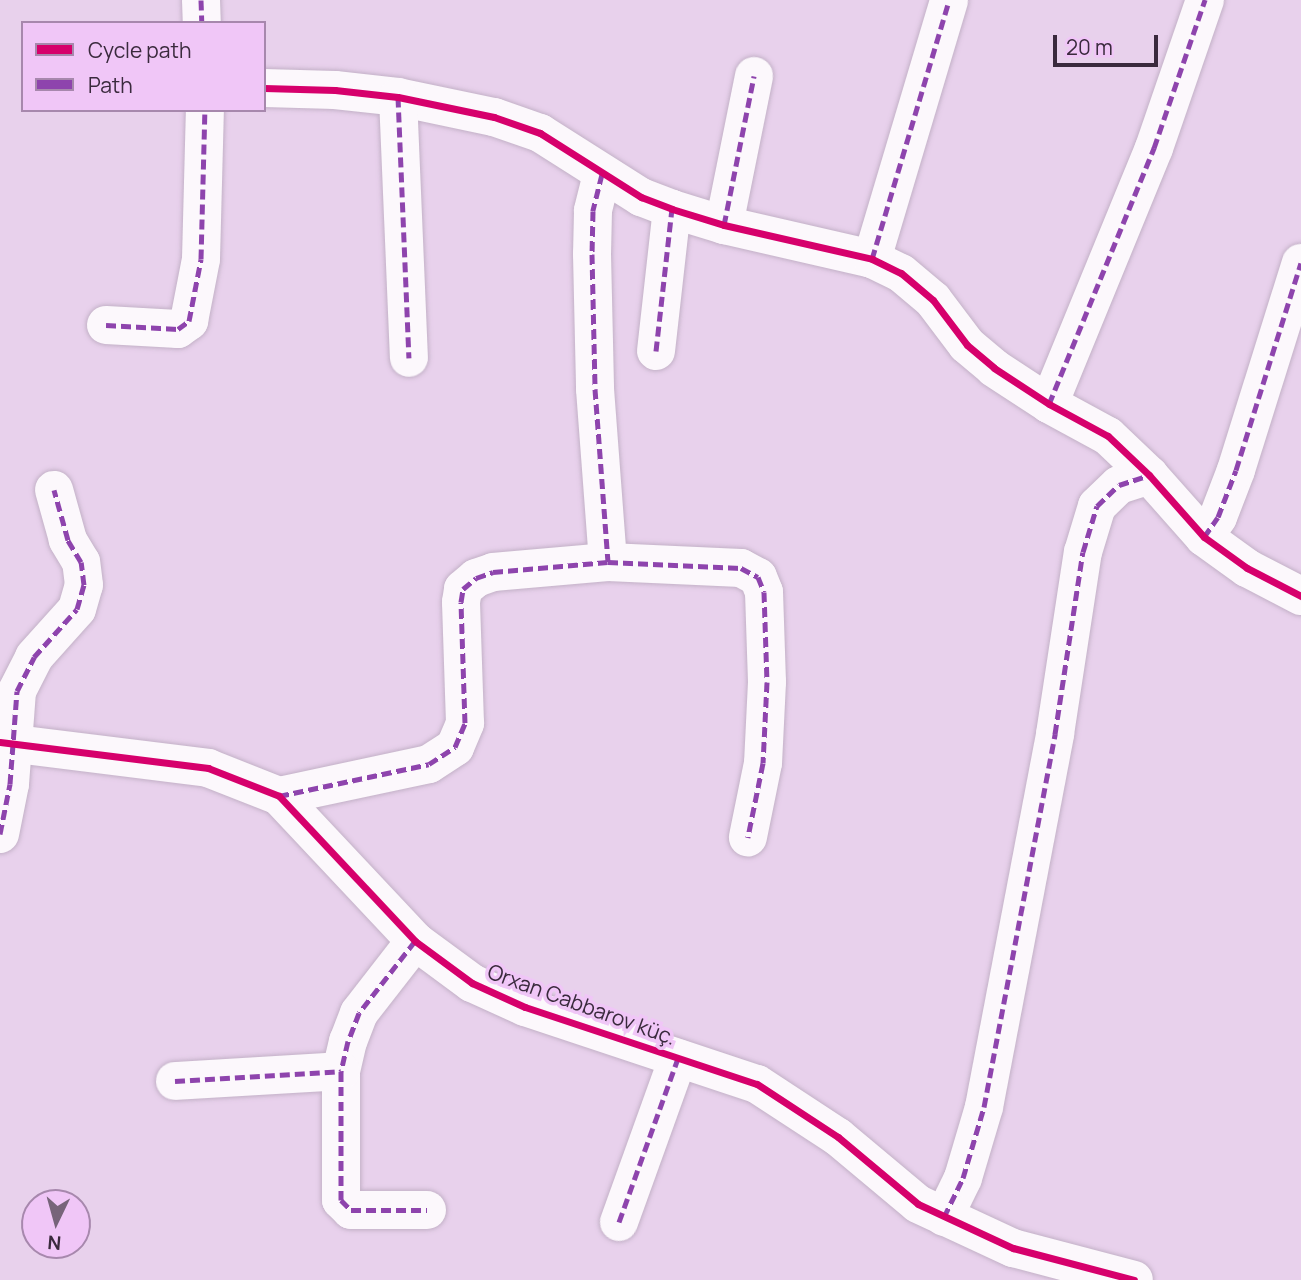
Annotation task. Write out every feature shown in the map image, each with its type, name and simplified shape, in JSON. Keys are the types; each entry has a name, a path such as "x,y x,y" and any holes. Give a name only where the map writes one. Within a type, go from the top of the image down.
{"street":[{"path":"201,0 202,21"},
{"path":"872,259 949,0"},
{"path":"1049,404 1154,148 1205,0"},
{"path":"724,225 754,76"},
{"path":"266,88 335,90 398,97 494,117 540,133 641,197 724,225 872,259 901,273 933,300 967,345 994,368 1049,404 1108,436 1149,475 1204,537 1247,568 1301,596"},
{"path":"398,97 409,358"},
{"path":"106,325 178,329 189,321 201,259 205,112"},
{"path":"602,174 593,211 592,254 596,389 608,562"},
{"path":"656,351 673,209"},
{"path":"1204,537 1218,517 1236,470 1301,262"},
{"path":"944,1217 963,1178 984,1107 1055,734 1083,552 1097,506 1119,485 1149,475"},
{"path":"0,834 10,784 6,742 17,691 34,657 77,610 84,585 81,562 68,540 54,490"},
{"path":"279,796 429,764 455,747 465,723 461,602 463,589 476,578 493,572 608,562 741,568 758,577 764,592 767,682 763,763 748,837"},
{"name":"Orxan Cabbarov küç.","path":"6,742 208,768 279,796 415,941 472,983 525,1007 757,1084 838,1137 918,1204 1013,1248 1134,1280"},
{"path":"415,941 359,1013 348,1041 341,1072 341,1200 351,1210 427,1210"},
{"path":"619,1222 678,1058"},
{"path":"175,1081 341,1072"}],"marked path":[{"path":"201,0 202,21"},
{"path":"872,259 949,0"},
{"path":"1049,404 1154,148 1205,0"},
{"path":"724,225 754,76"},
{"path":"398,97 409,358"},
{"path":"106,325 178,329 189,321 201,259 205,112"},
{"path":"602,174 593,211 592,254 595,389 608,562"},
{"path":"656,351 672,209"},
{"path":"1204,537 1218,517 1236,470 1301,263"},
{"path":"944,1217 963,1178 984,1107 1055,734 1083,552 1097,506 1119,485 1149,475"},
{"path":"0,834 10,784 17,691 34,657 77,609 84,585 81,562 68,540 54,490"},
{"path":"279,796 429,764 455,747 465,723 461,602 463,589 476,578 493,572 608,562 741,568 758,577 764,592 767,682 763,763 748,837"},
{"path":"415,941 359,1013 348,1041 341,1071 341,1200 351,1210 427,1210"},
{"path":"619,1222 678,1058"},
{"path":"175,1081 341,1071"}],"cycle path":[{"path":"266,88 335,90 398,97 494,117 540,133 641,197 672,209 724,225 872,259 901,273 933,300 967,345 994,368 1049,404 1108,436 1149,475 1204,537 1247,568 1301,596"},
{"path":"0,742 208,768 279,796 415,941 472,983 525,1007 757,1084 838,1137 918,1204 1013,1248 1134,1280"}]}
